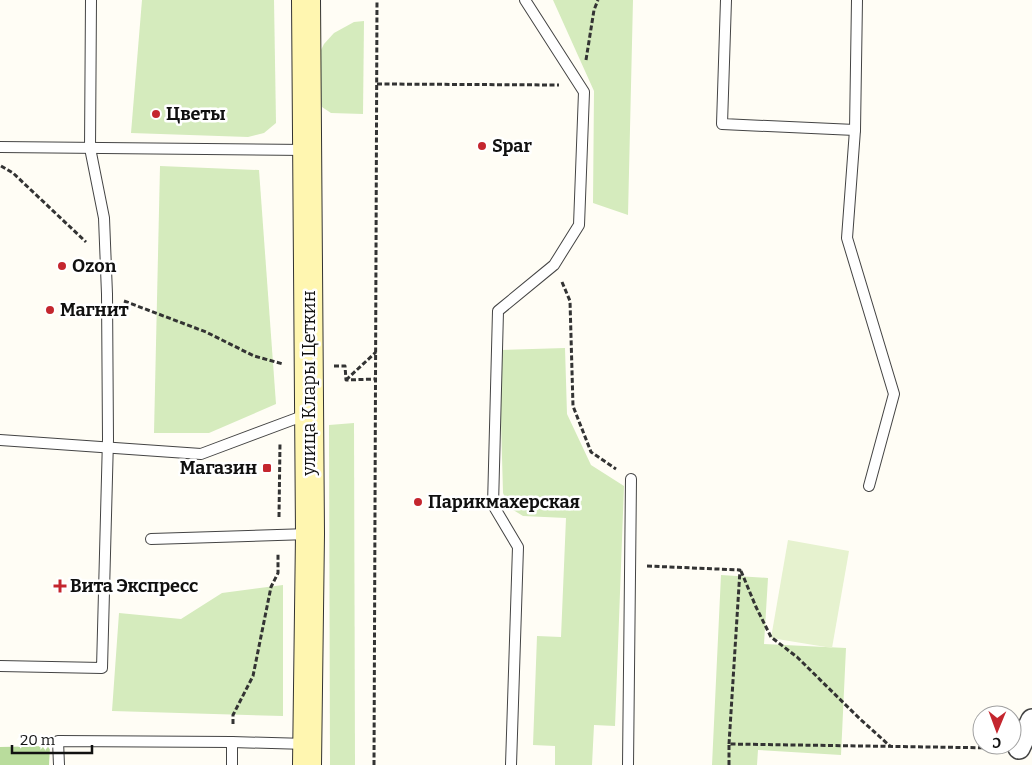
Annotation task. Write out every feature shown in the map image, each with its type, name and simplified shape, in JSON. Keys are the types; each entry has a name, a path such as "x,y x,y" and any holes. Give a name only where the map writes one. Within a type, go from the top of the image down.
{"main road":[{"name":"улица Клары Цеткин","path":"306,0 310,534 308,755"}],"street":[{"path":"1022,742 1032,720"}],"lane":[{"path":"0,666 102,668 107,448 107,294 104,218 90,148 91,0"},
{"path":"511,765 518,547 492,506 498,311 554,265 579,225 584,92 525,0"},
{"path":"726,0 722,124 855,130"},
{"path":"857,0 855,130 847,238 894,394 870,486"},
{"path":"0,146 308,150"},
{"path":"0,440 201,454 309,414"},
{"path":"628,765 631,479"},
{"path":"151,539 310,534"},
{"path":"58,765 58,741 232,742 308,755"},
{"path":"232,742 232,765"}],"path":[{"path":"374,765 377,0"},
{"path":"377,84 579,85 586,61 594,10 598,0"},
{"path":"0,166 13,173 86,242"},
{"path":"554,265 570,301 572,406 591,452 631,479"},
{"path":"107,294 206,332 254,356 280,363 309,367 345,366 346,380"},
{"path":"346,380 376,352"},
{"path":"346,380 375,379"},
{"path":"630,566 740,570"},
{"path":"729,765 740,570"},
{"path":"740,570 771,637 797,657 890,746"},
{"path":"729,744 972,747"}],"green space":[{"path":"142,0 274,0 276,123 264,133 248,137 131,133"},
{"path":"553,0 633,0 628,215 593,203 594,91"},
{"path":"364,21 363,114 331,113 322,107 320,100 320,52 324,44 334,33 354,22"},
{"path":"160,166 259,170 276,404 209,433 154,433"},
{"path":"565,348 567,414 591,465 624,486 615,726 594,725 592,765 555,765 555,746 533,745 537,636 561,637 566,518 523,516 510,508 503,493 499,350"},
{"path":"354,423 355,765 330,765 329,425"},
{"path":"788,540 849,551 832,648 771,638"},
{"path":"721,575 768,578 764,644 846,648 841,755 758,750 757,765 712,765"},
{"path":"283,585 283,716 112,711 119,613 181,619 222,593"},
{"path":"50,746 49,765 0,765 0,747"}],"place":[{"name":"Цветы","path":"156,114"},
{"name":"Spar","path":"482,146"},
{"name":"Ozon","path":"62,266"},
{"name":"Магнит","path":"50,310"},
{"name":"Магазин","path":"267,468"},
{"name":"Парикмахерская","path":"418,502"},
{"name":"Вита Экспресс","path":"60,586"}]}
